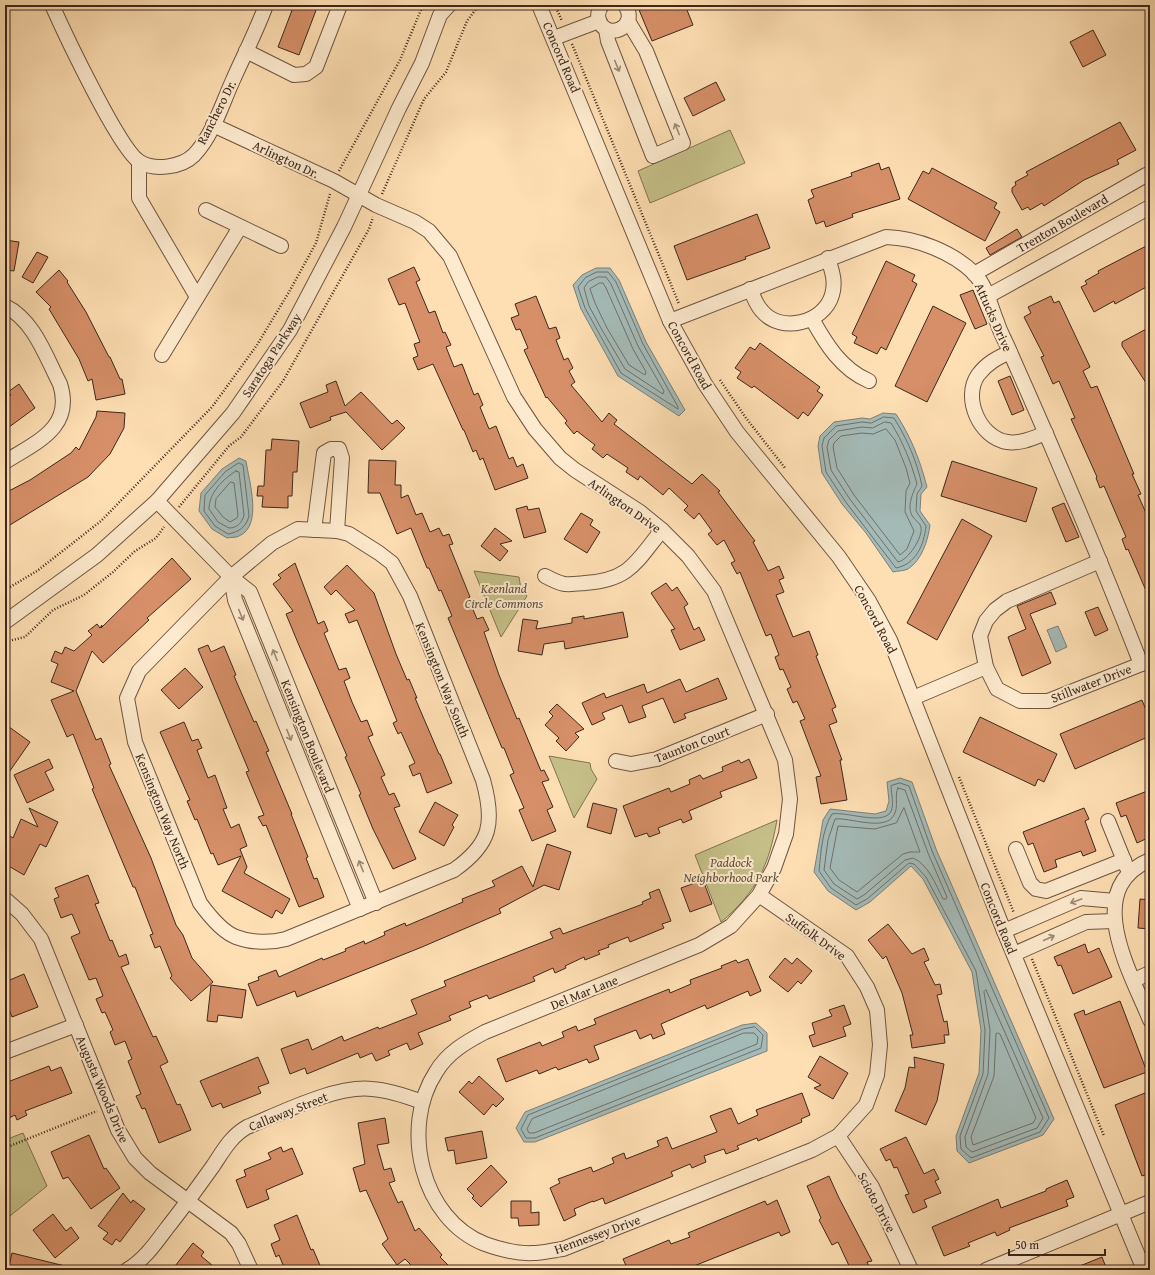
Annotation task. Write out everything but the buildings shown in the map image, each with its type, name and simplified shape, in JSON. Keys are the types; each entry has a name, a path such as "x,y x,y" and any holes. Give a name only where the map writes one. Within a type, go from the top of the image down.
{"street":[{"path":"52,5 67,38 123,143 140,162 139,198 197,297"},
{"name":"Ranchero Dr.","path":"140,162 157,168 178,163 194,155 208,136 266,5"},
{"path":"246,51 294,75 306,74 316,67 340,5"},
{"name":"Concord Road","path":"539,5 554,38 670,321 705,384 736,432 839,557 869,601 890,640 1004,932 1144,1270"},
{"path":"602,5 598,11 602,25 653,156 683,143 646,51 628,21 628,10 625,5"},
{"name":"Saratoga Parkway","path":"5,622 97,555 157,501 233,414 290,330 344,227 422,63 442,8"},
{"path":"554,38 567,32 602,25 616,31 628,21"},
{"name":"Arlington Dr.","path":"213,125 334,181 358,195"},
{"name":"Trenton Boulevard","path":"974,274 1146,175 1150,176"},
{"name":"Arlington Drive","path":"358,195 376,205 415,222 429,231 440,243 450,256 514,397 535,430 560,458 575,470 640,512 662,530 688,556 714,591 785,760 790,799 786,834 774,868 759,895"},
{"path":"988,296 1150,207"},
{"path":"206,210 281,246"},
{"path":"162,354 240,227"},
{"name":"Attucks Drive","path":"670,321 828,258 886,237 898,237 914,241 946,254 974,274 983,284 997,322 1100,561 1146,662"},
{"path":"750,289 757,304 768,317 790,324 801,323 812,319 824,309 832,295 834,278 828,258"},
{"path":"5,306 24,318 60,384 64,406 60,418 49,433 5,462"},
{"path":"812,319 835,354 846,367 857,375 869,380"},
{"path":"1010,352 992,360 978,376 972,392 975,411 990,434 1007,442 1021,442 1046,433"},
{"path":"314,530 324,453 331,449 339,449 342,458 337,531"},
{"name":"Kensington Boulevard","path":"157,501 231,577 250,592 376,903"},
{"name":"Kensington Way South","path":"231,577 272,543 298,529 337,531 349,534 379,552 392,563 400,577 483,780 489,808 489,822 486,838 465,863 454,870 360,909"},
{"path":"545,576 561,585 604,582 617,578 631,567 662,530"},
{"name":"Stillwater Drive","path":"1100,561 1007,601 995,610 986,621 980,636 986,667 997,690 1020,701 1048,701 1146,662"},
{"name":"Kensington Boulevard","path":"231,577 234,600 360,909"},
{"name":"Kensington Way North","path":"231,577 139,671 127,698 135,742 200,903 210,916 236,937 274,942 360,909"},
{"path":"913,698 986,667"},
{"name":"Taunton Court","path":"616,761 631,764 657,760 766,714"},
{"path":"1108,821 1129,874"},
{"path":"1016,849 1030,883 1036,889 1046,891 1124,860"},
{"path":"1150,860 1136,866 1122,883 1115,901 1114,921 1117,940 1150,1020"},
{"name":"Del Mar Lane","path":"422,1102 436,1072 459,1046 485,1032 699,945 731,926 759,895"},
{"name":"Suffolk Drive","path":"759,895 847,956 867,987 878,1010 880,1045 877,1075 866,1105 838,1136"},
{"path":"1004,932 1081,898 1115,901"},
{"name":"Augusta Woods Drive","path":"5,899 22,914 41,939 118,1130 135,1158 150,1173 231,1233 239,1244 250,1270"},
{"path":"1014,954 1086,922 1114,921"},
{"path":"1134,980 1150,973"},
{"path":"5,1052 76,1025"},
{"name":"Callaway Street","path":"126,1270 137,1264 147,1254 188,1201 228,1143 238,1132 340,1090 371,1088 399,1094 422,1102"},
{"name":"Hennessey Drive","path":"422,1102 418,1131 418,1148 426,1180 444,1211 468,1235 485,1244 532,1254 563,1249 812,1150 838,1136"},
{"name":"Scioto Drive","path":"838,1136 872,1187 911,1270"},
{"path":"986,1270 1150,1202"}],"path":[{"path":"5,590 37,571 101,521 212,408 257,345 316,243 334,181 400,60 423,5"},
{"path":"555,5 684,315"},
{"path":"716,374 746,418 790,474"},
{"path":"958,773 1019,925"},
{"path":"1028,948 1105,1136"},
{"path":"5,1148 108,1106"}],"green space":[{"path":"730,130 745,163 650,203 638,171"},
{"name":"Keenland Circle Commons","path":"474,571 519,577 521,589 527,596 501,637"},
{"path":"549,756 590,763 591,769 597,779 574,818"},
{"name":"Paddock Neighborhood Park","path":"777,820 770,851 760,877 744,900 721,922 695,855"},
{"path":"23,1133 47,1186 5,1220 5,1140"}],"water":[{"path":"596,268 610,268 619,280 646,342 685,410 679,416 618,376 581,309 573,285 582,275"},
{"path":"883,413 896,414 914,449 927,487 921,494 920,511 930,525 928,537 921,555 908,569 893,572 866,533 842,504 822,473 818,446 820,436 834,422 862,418 870,419"},
{"path":"239,458 246,461 253,502 253,513 251,523 246,531 238,537 227,538 212,529 199,511 201,493 222,469"},
{"path":"1058,626 1067,647 1056,652 1047,630"},
{"path":"900,778 912,782 936,849 1054,1119 1043,1135 969,1163 957,1151 956,1136 979,1073 981,1030 972,972 923,879 911,866 870,902 856,910 828,891 814,872 823,820 830,809 875,814 886,811 889,801 887,782"},
{"path":"756,1023 767,1033 767,1051 535,1142 524,1142 516,1128 525,1112 742,1025"}]}
